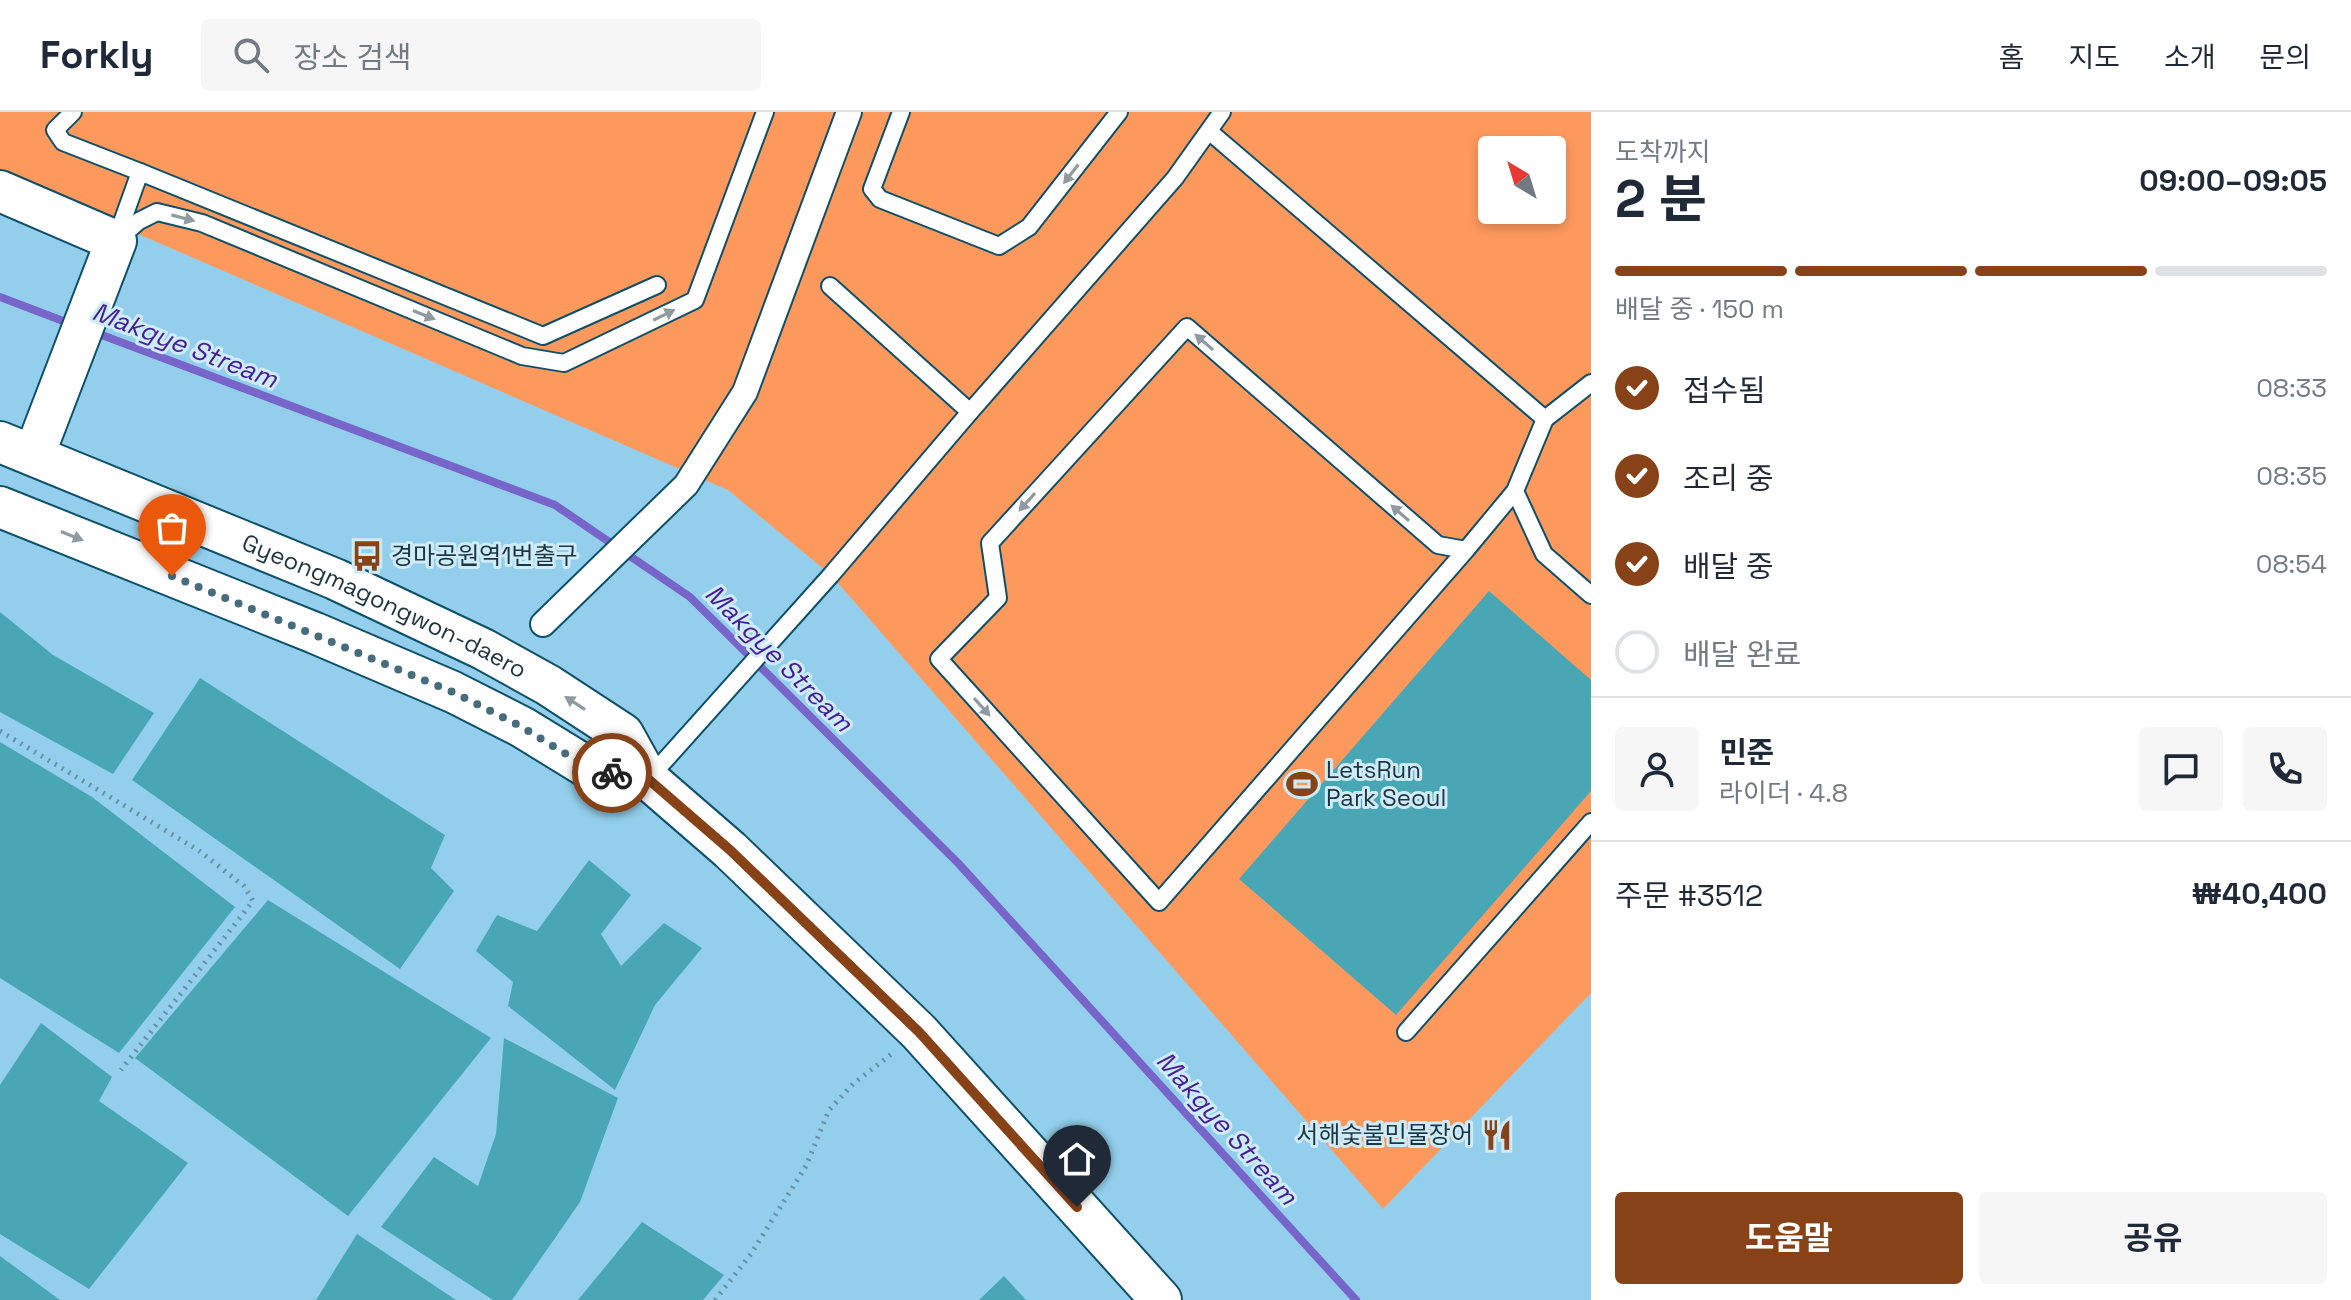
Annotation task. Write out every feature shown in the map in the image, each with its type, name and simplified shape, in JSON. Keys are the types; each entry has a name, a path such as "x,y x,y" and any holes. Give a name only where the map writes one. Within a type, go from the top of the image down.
{"street":[{"path":"543,624 686,485 745,392 849,112"},
{"path":"0,191 111,253 64,379 17,449"},
{"name":"Gyeongmagongwon-daero","path":"17,449 335,579 483,649 548,685 623,734 648,779 730,850 919,1032 1161,1300"},
{"name":"Gyeongmagongwon-daero","path":"0,507 315,633 453,692 522,727 592,770 648,779"}],"lane":[{"path":"73,112 55,130 63,142 543,336 657,285"},
{"path":"111,253 139,221 157,212 202,223 522,356 564,363 695,300 765,112"},
{"path":"901,112 872,189 880,199 999,246 1029,227 1119,112"},
{"path":"648,779 726,695 1175,178 1222,112"},
{"path":"1210,132 1545,419"},
{"path":"111,253 140,172"},
{"path":"830,286 970,412"},
{"path":"1466,550 1438,545 1187,327 990,543 998,598 939,659 1159,902 1466,550 1515,491 1545,419 1591,383"},
{"path":"1515,491 1544,554 1591,595"},
{"path":"1406,1032 1591,822"}],"path":[{"path":"0,731 198,850 244,886 253,901 121,1070"},
{"path":"715,1300 751,1254 806,1166 829,1110 853,1084 919,1032"}],"shaded area":[{"name":"LetsRun Park Seoul","path":"0,112 1591,112 1591,993 1383,1209 831,575 728,490 0,174"}],"building":[{"path":"1489,591 1591,680 1591,791 1396,1015 1239,879"},
{"path":"0,612 53,655 154,713 113,774 0,712"},
{"path":"200,678 445,835 431,868 454,891 400,969 132,780"},
{"path":"0,742 92,797 235,907 119,1053 0,978"},
{"path":"589,860 631,895 601,934 621,966 664,923 702,948 655,1005 615,1090 508,1006 513,982 476,951 497,915 537,931"},
{"path":"268,900 491,1038 348,1216 135,1058"},
{"path":"41,1023 112,1077 99,1101 188,1163 89,1289 0,1234 0,1085"},
{"path":"504,1038 618,1098 580,1202 512,1300 493,1300 381,1227 434,1157 478,1186 496,1134"},
{"path":"642,1222 724,1275 703,1300 578,1300"},
{"path":"357,1234 456,1300 316,1300"},
{"path":"0,1256 60,1300 0,1300"},
{"path":"1004,1276 1026,1300 979,1300"}],"waterway":[{"name":"Makgye Stream","path":"0,297 71,324"},
{"name":"Makgye Stream","path":"91,331 555,505 690,597 958,863 1356,1300"}],"way so far":[{"path":"172,576 453,692 522,727 592,770 612,773"}],"place":[{"name":"경마공원역1번출구","path":"367,556"},
{"name":"LetsRun Park Seoul","path":"1302,784"},
{"name":"서해숯불민물장어","path":"1497,1135"}],"route":[{"path":"612,773 648,779 730,850 919,1032 1077,1207"}]}
